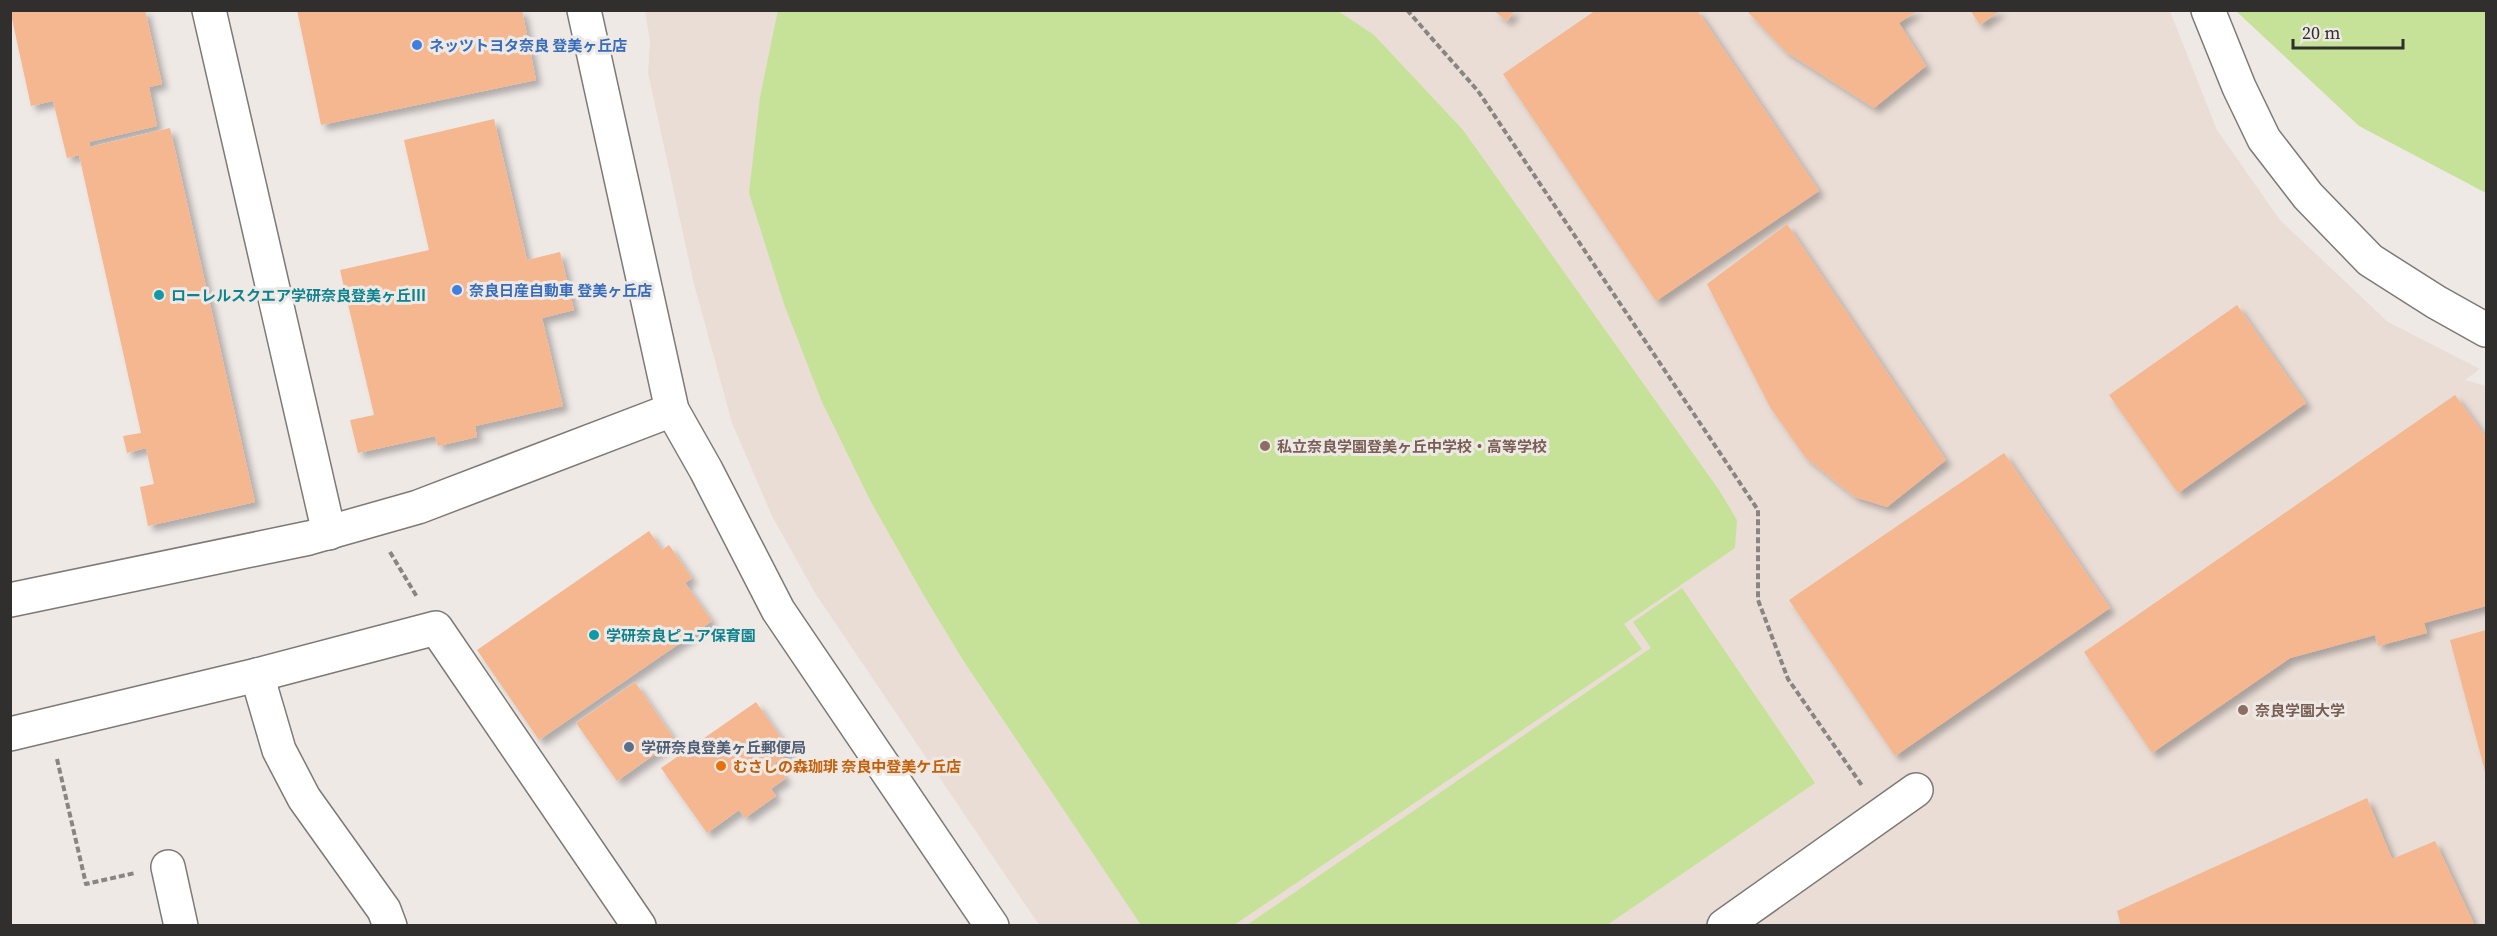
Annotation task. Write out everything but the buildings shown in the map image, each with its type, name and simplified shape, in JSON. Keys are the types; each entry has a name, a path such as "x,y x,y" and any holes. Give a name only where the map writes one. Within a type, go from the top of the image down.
{"street":[{"path":"209,10 329,533"},
{"path":"584,10 672,410 706,470 778,610 992,926"},
{"path":"2208,10 2239,87 2264,139 2308,196 2370,261 2487,330"},
{"path":"10,600 329,533 418,507 672,410"},
{"path":"10,734 257,675 436,628 639,926"},
{"path":"257,675 279,750 304,798 384,910 390,926"},
{"path":"1724,926 1916,790"},
{"path":"168,867 181,926"}],"path":[{"path":"1407,10 1478,91 1758,510 1758,600 1788,680 1882,814"},
{"path":"388,550 436,628"},
{"path":"49,724 86,884 168,867"}],"shaded area":[{"path":"645,11 2170,11 2217,130 2280,220 2388,322 2480,369 2465,380 2486,386 2486,925 1039,925 815,593 772,516 732,423 694,284 648,73 650,41"}],"green space":[{"name":"私立奈良学園登美ヶ丘中学校・高等学校","path":"778,10 1338,11 1374,35 1463,130 1719,490 1737,520 1735,548 1624,624 1642,649 1234,925 1141,925 963,660 870,500 822,402 784,304 749,193 760,97"},
{"path":"2236,11 2486,11 2486,193 2359,126"},
{"path":"1682,588 1815,783 1607,925 1247,925 1651,648 1633,622"}],"place":[{"name":"ネッツトヨタ奈良 登美ヶ丘店","path":"417,45"},
{"name":"奈良日産自動車 登美ヶ丘店","path":"457,290"},
{"name":"ローレルスクエア学研奈良登美ヶ丘Ⅲ","path":"159,295"},
{"name":"私立奈良学園登美ヶ丘中学校・高等学校","path":"1265,446"},
{"name":"学研奈良ピュア保育園","path":"594,635"},
{"name":"奈良学園大学","path":"2243,710"},
{"name":"学研奈良登美ヶ丘郵便局","path":"629,747"},
{"name":"むさしの森珈琲 奈良中登美ケ丘店","path":"721,766"}]}
